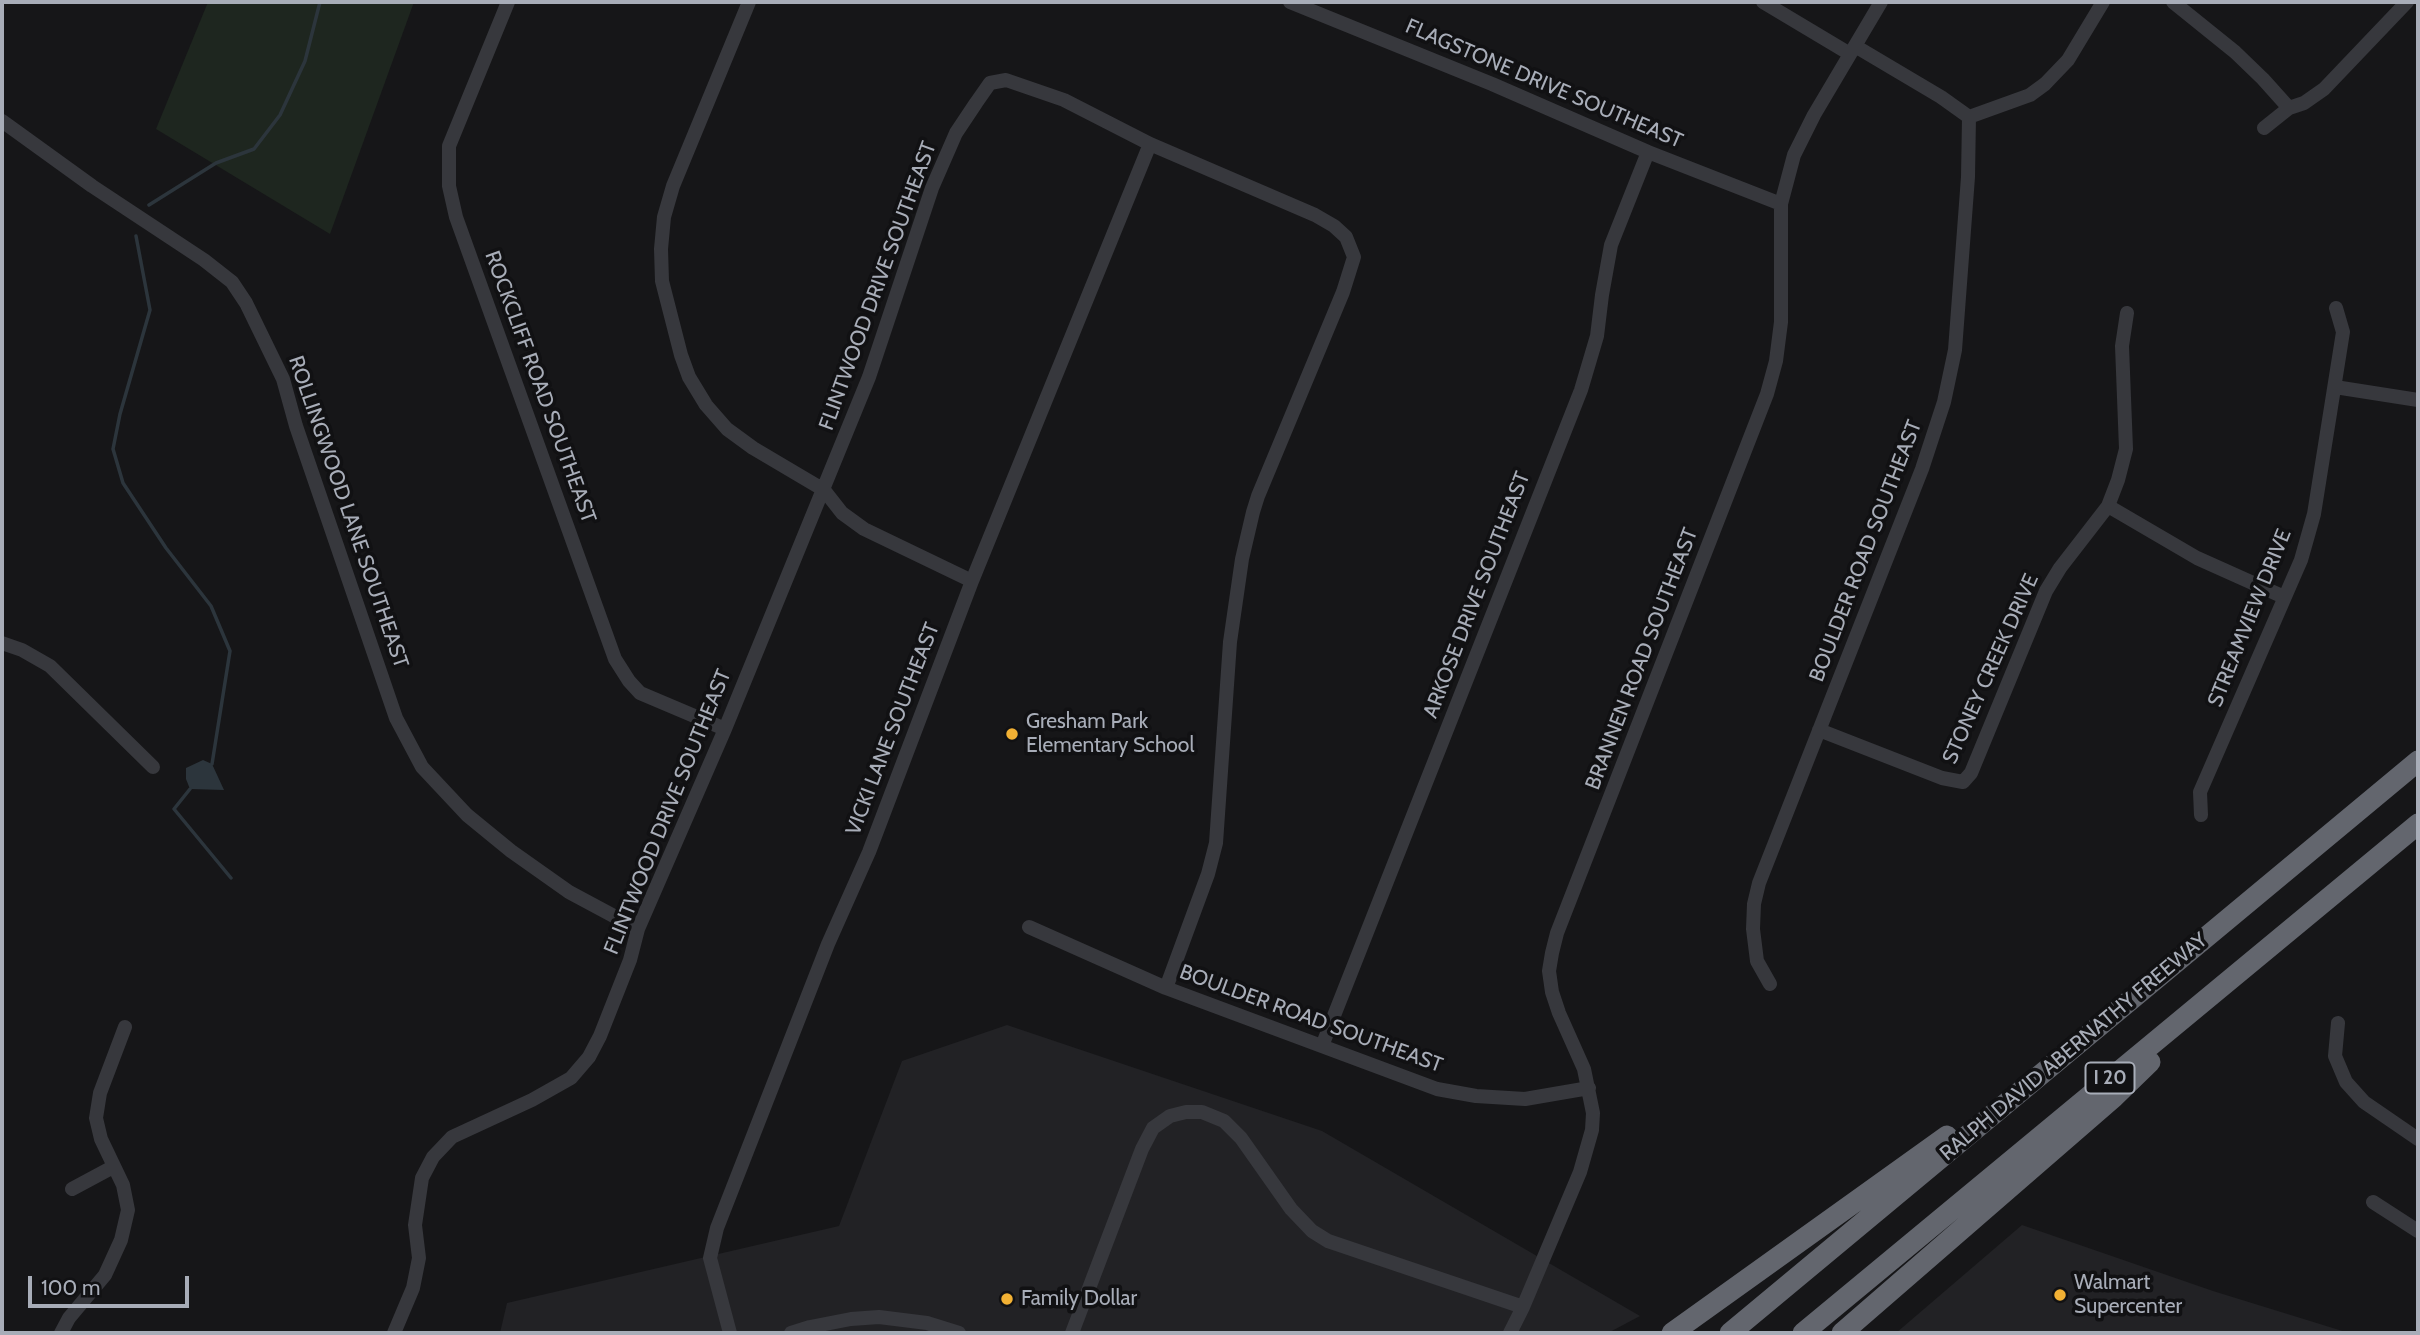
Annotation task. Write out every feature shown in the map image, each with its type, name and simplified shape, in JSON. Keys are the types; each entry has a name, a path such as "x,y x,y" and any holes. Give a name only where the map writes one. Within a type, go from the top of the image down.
{"highway":[{"name":"RALPH DAVID ABERNATHY FREEWAY","path":"1731,1333 2418,761"},
{"name":"I 20","path":"1802,1333 2418,824"},
{"path":"1842,1333 2114,1097 2250,963"},
{"path":"1672,1333 1810,1236 2124,1006"}],"street":[{"name":"ROCKCLIFF ROAD SOUTHEAST","path":"508,2 449,146 449,186 456,217 615,659 639,693 725,729"},
{"path":"749,2 668,202 662,233 662,281 689,377 711,411 740,439 824,490 842,513 864,529 972,580"},
{"name":"FLAGSTONE DRIVE SOUTHEAST","path":"1290,2 1492,84 1648,152 1781,204"},
{"path":"1763,2 1941,97 1969,117 2030,94 2045,84 2068,60 2103,2"},
{"name":"BRANNEN ROAD SOUTHEAST","path":"1510,1333 1588,1147 1593,1113 1589,1088 1552,992 1549,971 1557,933 1767,394 1776,361 1781,323 1781,204 1788,175 1803,136 1881,2"},
{"path":"2173,2 2235,52 2289,108"},
{"path":"2264,128 2289,108 2304,103 2324,89 2407,2"},
{"name":"FLINTWOOD DRIVE SOUTHEAST","path":"394,1333 413,1288 419,1258 415,1225 422,1178 433,1157 452,1137 532,1100 571,1078 589,1057 611,1011 638,929 725,729 869,377 932,188 956,133 990,83 1006,80 1064,100 1150,144 1315,215 1346,237 1354,257 1343,292 1253,512 1242,559 1233,619 1216,842 1208,874 1166,988"},
{"name":"BOULDER ROAD SOUTHEAST","path":"1770,984 1757,961 1753,929 1754,904 1759,883 1922,469 1944,402 1955,350 1968,177 1969,117"},
{"name":"ROLLINGWOOD LANE SOUTHEAST","path":"2,121 92,187 204,260 232,282 246,303 283,379 296,426 396,718 422,767 467,815 511,851 569,892 638,929"},
{"name":"VICKI LANE SOUTHEAST","path":"730,1333 710,1258 717,1228 828,944 869,852 972,580 1150,144"},
{"name":"ARKOSE DRIVE SOUTHEAST","path":"1322,1046 1581,390 1597,336 1611,245 1648,152"},
{"name":"STREAMVIEW DRIVE","path":"2201,815 2200,792 2301,560 2314,514 2343,332 2336,308"},
{"name":"STONEY CREEK DRIVE","path":"1819,730 1966,787 2046,591 2060,568 2108,506 2118,480 2126,449 2122,346 2127,313"},
{"path":"2335,387 2418,400"},
{"path":"2108,506 2197,558 2284,597"},
{"path":"2,643 22,650 50,666 153,767"},
{"name":"BOULDER ROAD SOUTHEAST","path":"1029,927 1166,988 1411,1080 1458,1094 1525,1098 1589,1088"},
{"path":"2338,1023 2335,1056 2346,1082 2364,1102 2418,1139"},
{"path":"61,1333 69,1318 105,1275 121,1240 128,1210 123,1185 101,1139 96,1118 100,1093 125,1027"},
{"path":"1072,1333 1142,1149 1153,1128 1170,1116 1186,1112 1202,1112 1224,1121 1241,1138 1291,1209 1312,1231 1328,1241 1523,1307"},
{"path":"72,1189 113,1167"},
{"path":"2373,1202 2418,1231"},
{"path":"790,1333 847,1319 879,1318 927,1323 959,1333"}],"shaded area":[{"path":"208,2 414,2 330,234 156,129"},
{"path":"203,760 212,764 224,790 190,789 186,768"},
{"path":"1007,1025 1322,1131 1640,1316 1608,1333 500,1333 507,1303 839,1226 902,1061"},
{"path":"2022,1225 2213,1291 2349,1333 1896,1333"}],"waterway":[{"path":"149,205 216,163 254,149 280,115 305,61 320,2"},
{"path":"136,236 150,310 120,414 113,449 123,483 166,548 211,606 230,651 212,764"},
{"path":"190,789 174,809 231,878"}],"place":[{"name":"Gresham Park Elementary School","path":"1012,734"},
{"name":"Walmart Supercenter","path":"2060,1295"},
{"name":"Family Dollar","path":"1007,1299"}]}
